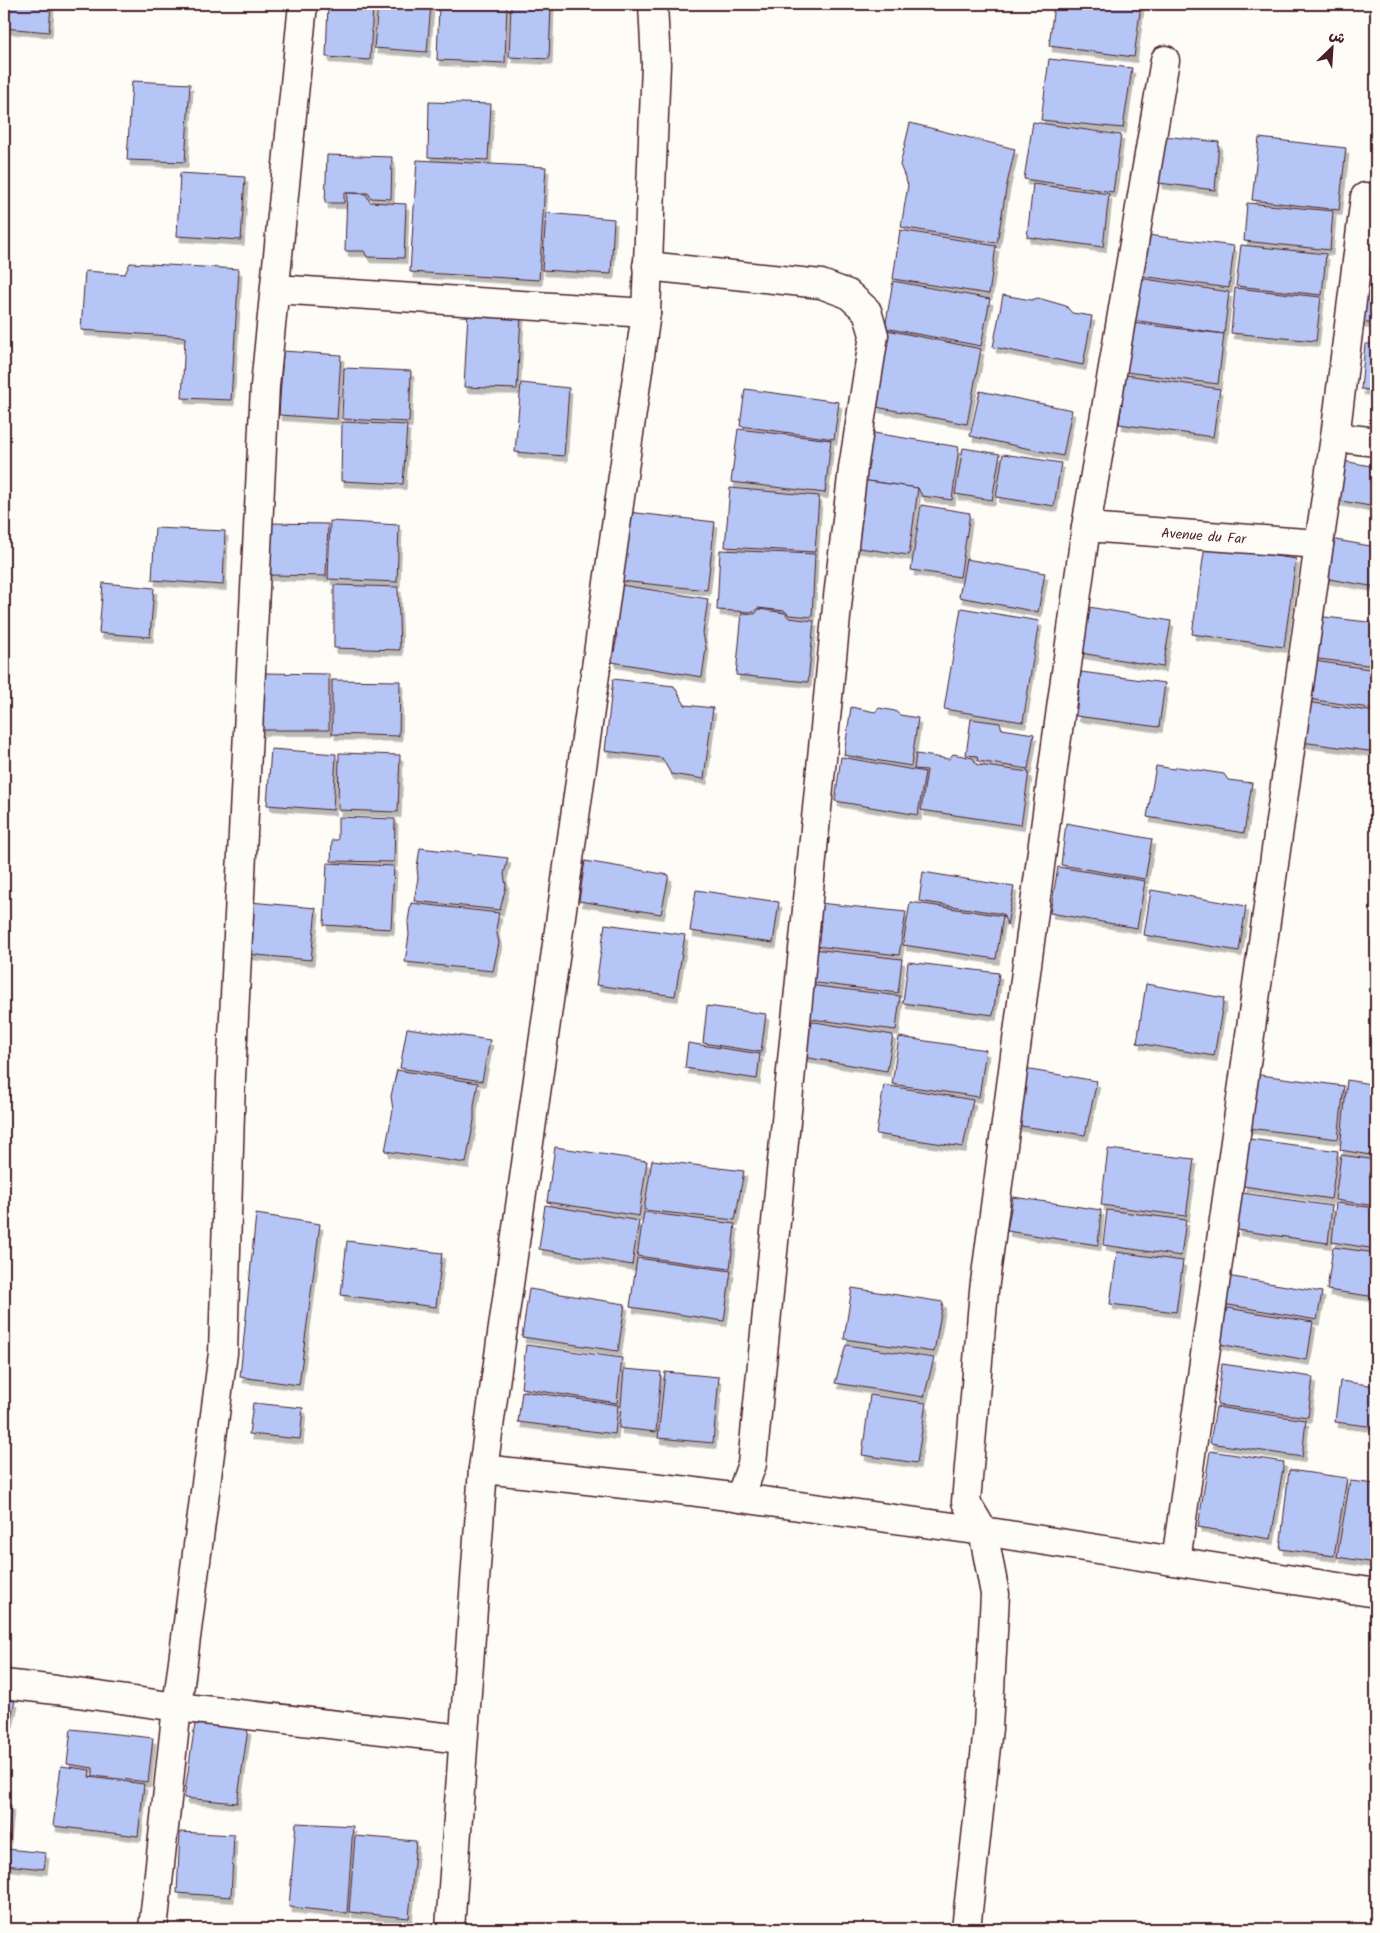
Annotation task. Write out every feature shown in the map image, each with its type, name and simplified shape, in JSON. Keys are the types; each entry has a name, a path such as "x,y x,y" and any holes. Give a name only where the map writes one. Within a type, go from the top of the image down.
{"street":[{"path":"154,1929 177,1707 223,1352 234,1029 265,386 304,4"},
{"path":"450,1929 462,1739 483,1469 646,313 656,64 653,4"},
{"path":"966,1929 988,1728 995,1594 983,1531 966,1502 984,1290 1086,527 1165,60"},
{"path":"1176,1561 1319,544 1336,437 1365,197"},
{"path":"647,266 820,284 848,294 867,311 874,335 854,468 838,597 752,1464 740,1498"},
{"path":"275,289 646,313"},
{"path":"1336,437 1376,442"},
{"name":"Avenue du Far","path":"1086,527 1319,544"},
{"path":"483,1469 689,1491 983,1531 1376,1593"},
{"path":"4,1684 177,1707 462,1739"}],"building":[{"path":"4,4 51,4 49,32 4,28"},
{"path":"328,4 373,4 370,60 326,57"},
{"path":"378,4 431,4 427,52 374,48"},
{"path":"439,4 507,4 505,63 437,60"},
{"path":"511,4 551,4 549,59 509,57"},
{"path":"1054,4 1141,4 1134,57 1049,46"},
{"path":"1049,59 1132,68 1123,128 1041,120"},
{"path":"132,81 190,84 185,162 127,160"},
{"path":"429,102 491,104 488,160 428,157"},
{"path":"1033,122 1121,135 1113,192 1024,179"},
{"path":"910,123 1015,149 997,243 901,227 908,185 900,165"},
{"path":"1164,136 1219,142 1215,190 1159,183"},
{"path":"1259,138 1346,148 1339,210 1252,200"},
{"path":"327,155 392,157 391,199 371,198 368,193 344,193 344,203 325,203"},
{"path":"417,160 546,167 539,280 410,272"},
{"path":"180,173 245,177 241,240 177,236"},
{"path":"1033,184 1109,194 1103,247 1027,237"},
{"path":"347,193 366,194 370,202 406,204 404,258 367,257 364,251 345,251"},
{"path":"1247,203 1333,211 1330,250 1244,241"},
{"path":"546,213 614,219 611,274 542,270"},
{"path":"900,230 996,246 989,294 893,279"},
{"path":"1147,235 1234,246 1229,288 1141,276"},
{"path":"1241,245 1326,254 1322,295 1236,286"},
{"path":"130,263 239,269 231,400 182,398 185,337 81,330 85,271 125,274"},
{"path":"1139,278 1229,292 1224,334 1133,320"},
{"path":"893,281 990,299 981,346 885,328"},
{"path":"1363,283 1376,285 1376,324 1359,322"},
{"path":"1235,288 1321,297 1316,341 1231,333"},
{"path":"1003,295 1031,300 1038,298 1066,306 1072,313 1092,316 1083,365 993,347"},
{"path":"468,312 521,315 517,389 464,387"},
{"path":"1132,323 1224,334 1218,384 1126,372"},
{"path":"1374,325 1376,326 1376,391 1361,389 1365,344 1372,344"},
{"path":"887,330 981,349 967,424 876,407 879,392 877,377"},
{"path":"283,351 341,355 337,419 279,415"},
{"path":"344,368 411,371 409,422 342,419"},
{"path":"1126,375 1220,389 1213,437 1119,424"},
{"path":"521,383 569,388 564,456 515,452"},
{"path":"745,389 839,402 834,439 740,426"},
{"path":"980,391 1072,410 1063,456 970,436"},
{"path":"342,422 407,425 403,484 341,481"},
{"path":"738,429 831,440 825,493 731,482"},
{"path":"868,432 959,447 952,500 922,496 918,488 861,480"},
{"path":"963,448 1000,454 992,500 955,494"},
{"path":"1003,454 1061,463 1054,506 996,497"},
{"path":"1343,461 1376,467 1376,507 1336,500"},
{"path":"861,480 918,488 909,555 852,547"},
{"path":"730,488 819,496 815,552 725,547"},
{"path":"921,505 970,513 960,577 911,570"},
{"path":"628,512 715,522 707,590 621,581"},
{"path":"330,521 399,525 397,582 328,579"},
{"path":"269,523 328,524 326,576 268,575"},
{"path":"155,528 225,531 223,585 152,580"},
{"path":"1330,539 1376,547 1376,587 1323,578"},
{"path":"1205,546 1296,559 1284,647 1192,634"},
{"path":"720,550 815,554 812,617 789,615 785,611 758,608 753,612 717,610"},
{"path":"966,559 1045,573 1038,612 959,597"},
{"path":"103,583 154,588 150,637 99,633"},
{"path":"334,585 398,587 400,650 334,648"},
{"path":"621,585 708,599 703,633 706,648 702,677 612,662 617,637 615,623"},
{"path":"1083,606 1171,621 1163,667 1075,652"},
{"path":"961,608 1039,621 1023,722 944,709"},
{"path":"759,609 785,613 789,618 814,621 808,682 736,675 742,613 755,614"},
{"path":"1316,616 1376,623 1376,666 1310,658"},
{"path":"1314,661 1376,670 1376,709 1309,699"},
{"path":"1081,672 1165,683 1159,727 1076,716"},
{"path":"261,673 329,674 329,730 261,730"},
{"path":"613,679 674,686 685,705 713,708 704,779 671,774 662,758 605,751"},
{"path":"332,680 400,681 399,736 332,734"},
{"path":"1306,702 1376,712 1376,752 1301,742"},
{"path":"851,707 875,712 879,708 895,711 900,715 918,718 911,766 844,755"},
{"path":"971,719 1000,723 1002,729 1034,734 1028,769 978,761 977,756 966,755"},
{"path":"271,749 336,754 333,810 267,805"},
{"path":"339,753 400,755 398,812 338,810"},
{"path":"916,754 949,759 953,754 973,758 977,765 1029,772 1021,825 921,810 927,770 914,769"},
{"path":"841,757 925,772 918,815 835,801"},
{"path":"1156,766 1174,769 1178,767 1224,774 1228,780 1252,783 1244,833 1147,817"},
{"path":"338,817 395,819 394,862 331,861 332,840 338,840"},
{"path":"1066,823 1152,839 1145,879 1061,865"},
{"path":"420,848 508,858 504,874 506,886 500,910 414,901"},
{"path":"585,861 669,875 661,914 579,901"},
{"path":"327,863 394,866 391,929 324,925"},
{"path":"1058,867 1145,881 1137,928 1050,913"},
{"path":"923,872 1014,887 1007,925 1003,914 919,901"},
{"path":"696,890 779,902 773,943 690,931"},
{"path":"1151,890 1246,906 1239,951 1144,935"},
{"path":"250,902 316,908 311,960 246,954"},
{"path":"910,902 1003,916 996,959 903,945"},
{"path":"411,903 499,913 496,929 499,943 493,971 405,962"},
{"path":"819,903 906,912 899,955 815,946"},
{"path":"605,924 685,935 675,996 596,985"},
{"path":"813,949 902,959 898,993 809,982"},
{"path":"908,962 999,973 993,1015 903,1003"},
{"path":"1146,984 1224,998 1214,1056 1137,1043"},
{"path":"808,985 900,996 896,1030 804,1018"},
{"path":"707,1006 766,1014 761,1052 703,1043"},
{"path":"803,1020 893,1035 887,1071 797,1056"},
{"path":"407,1028 490,1040 482,1081 400,1068"},
{"path":"899,1037 986,1050 979,1097 892,1084"},
{"path":"688,1043 760,1054 757,1079 685,1068"},
{"path":"1024,1069 1097,1081 1085,1135 1014,1125"},
{"path":"397,1070 478,1083 474,1106 474,1120 466,1163 385,1151 393,1110 391,1096"},
{"path":"1253,1074 1344,1086 1338,1139 1248,1128"},
{"path":"1347,1080 1376,1085 1376,1156 1340,1150"},
{"path":"884,1085 973,1100 963,1147 876,1134"},
{"path":"1250,1139 1338,1151 1331,1199 1243,1186"},
{"path":"555,1147 647,1161 639,1216 547,1202"},
{"path":"1108,1149 1194,1159 1186,1216 1101,1205"},
{"path":"1341,1155 1376,1160 1376,1206 1335,1200"},
{"path":"652,1160 744,1171 735,1220 644,1210"},
{"path":"1242,1193 1332,1206 1328,1243 1237,1230"},
{"path":"1013,1197 1101,1210 1098,1245 1007,1231"},
{"path":"1336,1203 1376,1208 1376,1249 1332,1242"},
{"path":"545,1205 639,1221 632,1265 539,1249"},
{"path":"1107,1210 1186,1220 1181,1256 1103,1245"},
{"path":"644,1212 735,1224 730,1269 637,1256"},
{"path":"256,1214 320,1224 299,1385 240,1377"},
{"path":"347,1241 442,1253 436,1307 341,1295"},
{"path":"1333,1247 1376,1253 1376,1297 1327,1290"},
{"path":"1117,1252 1183,1261 1176,1312 1110,1304"},
{"path":"637,1258 731,1271 724,1321 630,1307"},
{"path":"1227,1276 1322,1292 1317,1320 1223,1304"},
{"path":"852,1288 943,1302 934,1352 844,1339"},
{"path":"529,1289 625,1304 618,1351 522,1337"},
{"path":"1221,1307 1313,1322 1307,1360 1214,1343"},
{"path":"526,1345 622,1358 617,1403 521,1388"},
{"path":"846,1345 934,1358 924,1397 835,1383"},
{"path":"1222,1364 1313,1377 1308,1417 1217,1405"},
{"path":"624,1369 661,1372 656,1432 619,1428"},
{"path":"665,1372 719,1377 713,1443 658,1438"},
{"path":"1340,1381 1376,1386 1376,1427 1335,1422"},
{"path":"522,1391 618,1405 615,1434 518,1422"},
{"path":"870,1395 926,1403 917,1463 862,1455"},
{"path":"253,1403 303,1408 300,1439 249,1434"},
{"path":"1216,1407 1306,1420 1302,1457 1210,1443"},
{"path":"1210,1451 1284,1462 1271,1539 1198,1527"},
{"path":"1289,1470 1347,1478 1334,1556 1280,1549"},
{"path":"1350,1481 1376,1484 1376,1563 1337,1557"},
{"path":"4,1700 15,1701 4,1746"},
{"path":"195,1724 248,1729 237,1803 184,1798"},
{"path":"71,1729 153,1738 148,1782 93,1776 93,1768 67,1764"},
{"path":"61,1766 90,1770 89,1777 144,1784 138,1836 53,1826"},
{"path":"4,1805 11,1805 7,1849 46,1853 44,1869 4,1865"},
{"path":"296,1823 353,1826 347,1913 289,1907"},
{"path":"180,1832 234,1835 231,1897 177,1893"},
{"path":"355,1836 416,1841 409,1918 349,1912"}]}
